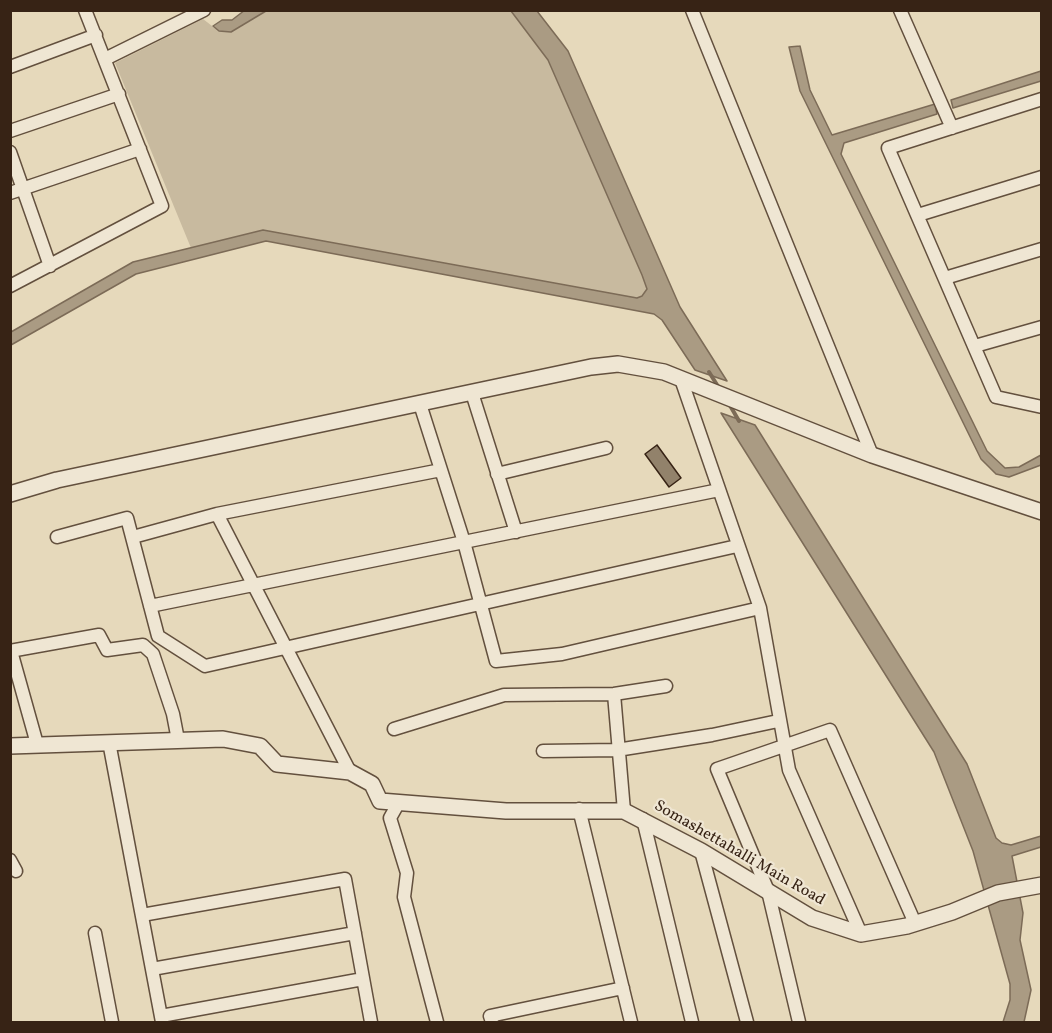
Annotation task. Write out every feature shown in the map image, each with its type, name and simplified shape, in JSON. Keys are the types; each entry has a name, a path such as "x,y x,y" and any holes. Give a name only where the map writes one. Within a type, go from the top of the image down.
{"street":[{"path":"10,286 162,206 86,10"},
{"path":"105,58 204,10"},
{"path":"692,10 872,455"},
{"path":"900,10 952,128"},
{"path":"10,67 96,35"},
{"path":"10,132 119,94"},
{"path":"1038,404 996,397 888,148 1041,99"},
{"path":"10,193 140,149"},
{"path":"10,152 50,266"},
{"path":"918,215 1041,177"},
{"path":"945,278 1041,249"},
{"path":"975,346 1041,327"},
{"path":"10,494 57,480 604,365 642,366 681,379 872,455 1041,512"},
{"path":"681,379 760,608 778,721 789,770 861,934"},
{"path":"471,393 516,532"},
{"path":"420,404 464,542 496,661 562,654 760,608"},
{"path":"497,474 606,448"},
{"path":"133,537 217,514 441,470"},
{"path":"150,606 719,490"},
{"path":"217,514 350,772"},
{"path":"57,537 128,518 158,636 205,666 737,546"},
{"path":"37,744 11,651 99,635 107,650 143,645 153,654 173,714 178,740"},
{"path":"394,729 504,695 614,694 666,686"},
{"path":"614,694 624,811"},
{"path":"543,751 617,750 778,721"},
{"path":"799,1023 768,891 717,769 830,730 914,921"},
{"name":"Somashettahalli Main Road","path":"10,746 233,740 260,746 277,764 350,772 372,784 380,801 506,811 579,809 624,811 700,851 812,918 861,934 907,926 952,912 1003,892 1041,885"},
{"path":"109,742 162,1019 363,979"},
{"path":"399,802 390,818 407,873 404,897 436,1023"},
{"path":"579,809 631,1023"},
{"path":"643,819 692,1023"},
{"path":"700,851 747,1023"},
{"path":"142,915 345,879 371,1023"},
{"path":"95,933 112,1023"},
{"path":"152,969 355,933"},
{"path":"492,1023 490,1016 622,988"}],"shaded area":[{"path":"245,10 266,11 231,32 219,31 213,26 222,20 232,20"},
{"path":"266,11 511,11 548,60 642,275 647,289 644,294 637,298 263,230 191,248 115,63 203,19 216,29 235,30"},
{"path":"511,11 537,11 568,51 680,307 727,381 695,370 662,320 654,314 266,241 136,274 11,345 11,332 133,262 263,230 637,298 642,296 647,289 642,275 548,60"},
{"path":"800,46 810,90 832,135 935,104 937,114 844,143 841,154 987,451 1005,468 1019,467 1041,455 1041,465 1009,477 996,474 981,459 800,91 789,47"},
{"path":"1041,71 1041,81 953,108 951,100"},
{"path":"721,413 755,425 967,764 996,838 1002,843 1011,845 1041,836 1041,847 1012,856 1023,913 1020,940 1031,990 1024,1022 1003,1022 1010,1000 1010,984 973,851 934,752"}],"building":[{"path":"657,445 681,478 669,487 645,454"}],"waterway":[{"path":"709,372 719,388"},
{"path":"728,402 739,421"}]}
